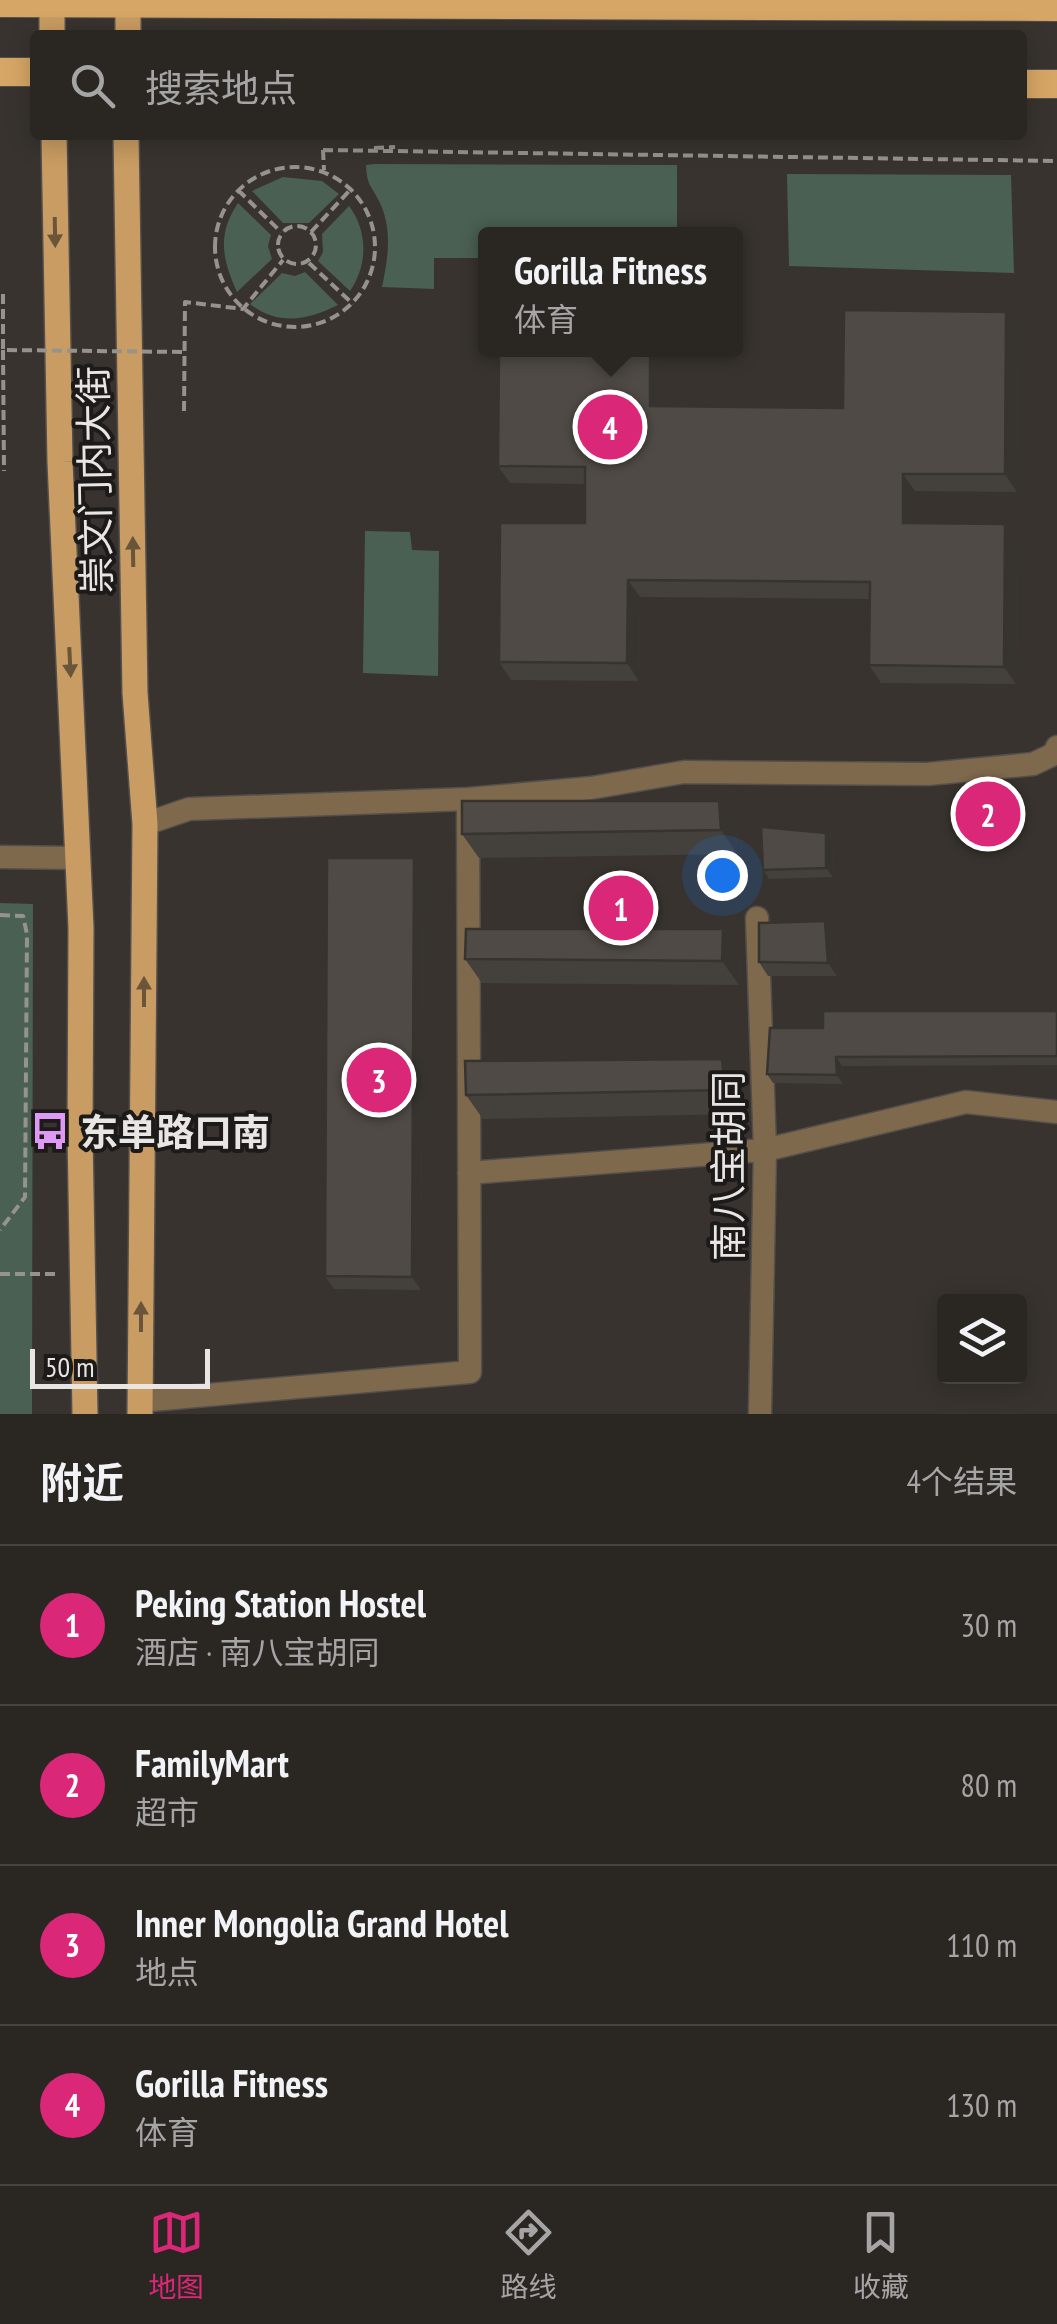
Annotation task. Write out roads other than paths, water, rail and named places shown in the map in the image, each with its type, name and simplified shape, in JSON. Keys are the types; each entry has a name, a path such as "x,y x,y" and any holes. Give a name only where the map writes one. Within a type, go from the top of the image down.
{"highway":[{"path":"0,3 966,2 1057,7"},
{"path":"0,72 30,72"},
{"path":"1027,84 1057,84"}],"main road":[{"path":"52,2 52,30"},
{"path":"128,2 128,30"},
{"name":"崇文门内大街","path":"54,140 59,424 82,928 85,1414"},
{"name":"崇文门内大街","path":"126,140 135,692 145,824 140,1408"}],"street":[{"path":"145,824 189,809 468,800 591,788 684,772 928,774 1033,764 1054,754 1057,747"},
{"path":"140,1408 470,1372 468,800"},
{"path":"0,858 77,858"},
{"name":"南八宝胡同","path":"757,918 765,1150 760,1414"},
{"path":"469,1172 765,1150 966,1102 1057,1112"}],"place":[{"name":"Gorilla Fitness","path":"610,427"},
{"name":"FamilyMart","path":"988,814"},
{"name":"Peking Station Hostel","path":"621,908"},
{"name":"Inner Mongolia Grand Hotel","path":"379,1080"},
{"name":"东单路口南","path":"50,1131"}]}
